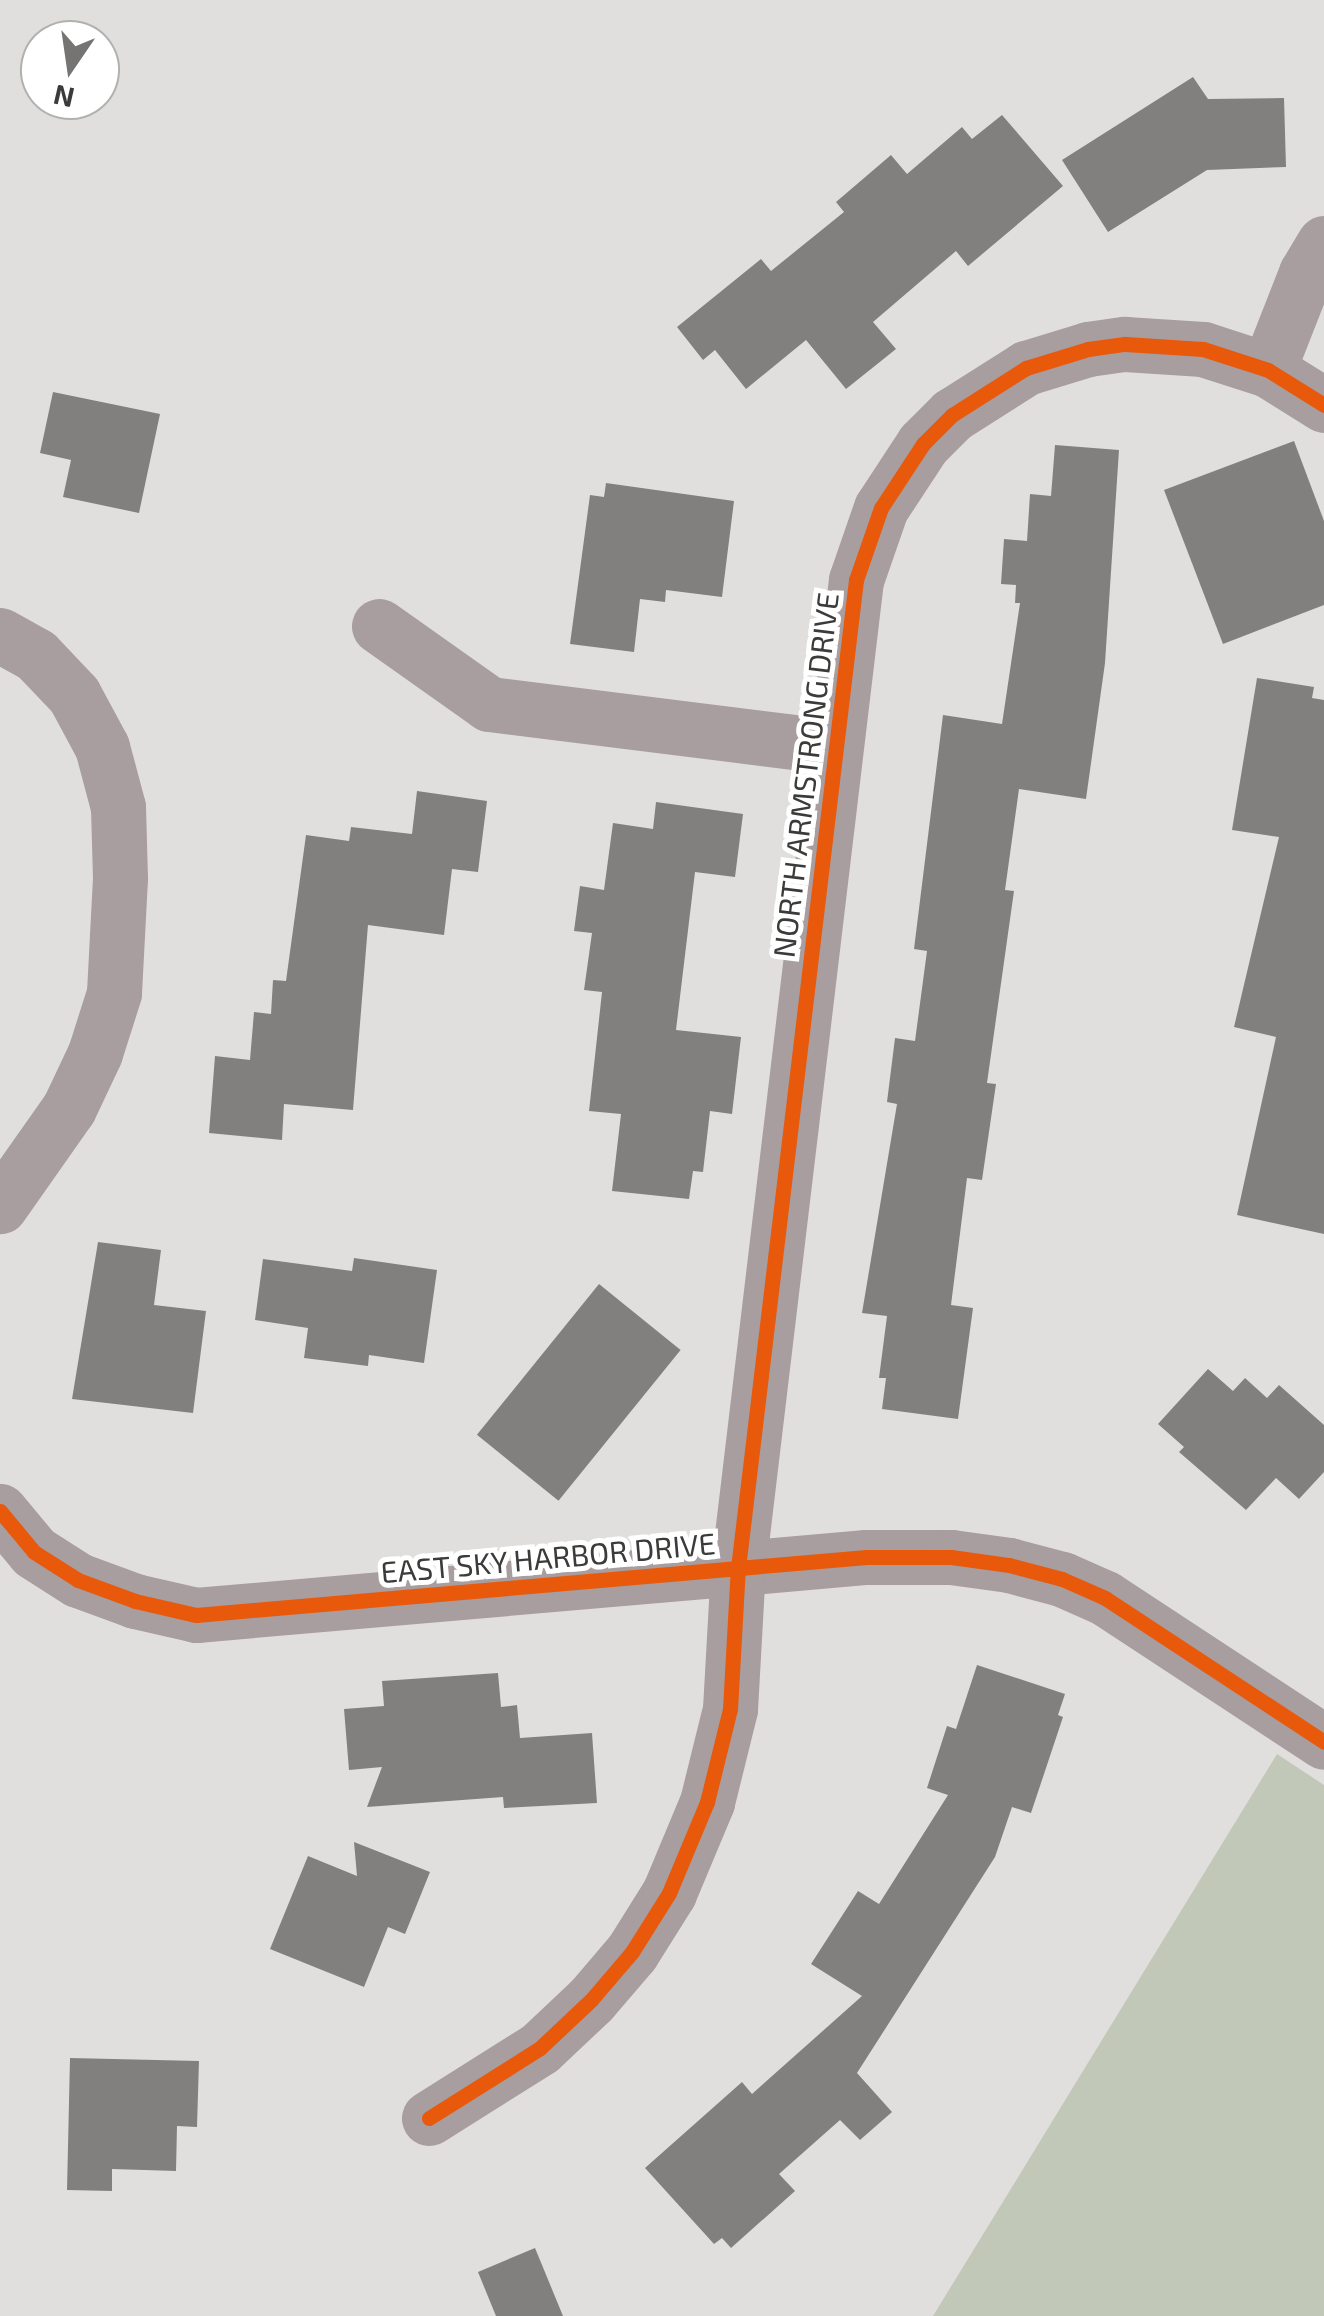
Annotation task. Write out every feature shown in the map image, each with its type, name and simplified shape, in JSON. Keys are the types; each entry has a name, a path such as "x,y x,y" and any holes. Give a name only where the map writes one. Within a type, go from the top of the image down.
{"street":[{"path":"1268,370 1306,273 1324,243"},
{"name":"NORTH ARMSTRONG DRIVE","path":"430,2118 540,2048 632,1952 669,1892 707,1802 730,1709 738,1568 856,580 881,508 901,474 952,415 1026,368 1088,349 1125,344 1203,349 1268,370 1324,406"},
{"path":"379,626 488,704 835,747"},
{"path":"0,634 36,655 74,695 102,747 118,807 120,878 114,993 95,1054 68,1108 0,1206"},
{"name":"EAST SKY HARBOR DRIVE","path":"0,1511 34,1552 78,1580 134,1600 196,1615 866,1557 950,1557 1008,1565 1062,1579 1160,1632 1324,1742"}],"green space":[{"path":"1277,1754 1324,1785 1324,2316 933,2316"}],"building":[{"path":"1193,77 1208,99 1284,98 1286,167 1207,170 1108,232 1062,160"},
{"path":"1002,115 1063,186 968,266 956,251 873,322 896,349 846,389 806,340 746,389 715,350 703,360 677,327 761,259 771,271 844,212 836,202 891,155 907,174 962,127 972,139"},
{"path":"53,392 160,414 139,513 63,497 71,460 40,453"},
{"path":"1294,441 1324,521 1324,605 1223,644 1164,490"},
{"path":"1055,445 1119,450 1105,663 1086,799 1019,789 1005,890 1014,891 987,1083 996,1084 982,1180 967,1178 951,1305 973,1308 958,1419 882,1409 886,1378 879,1378 887,1316 862,1313 897,1104 887,1102 895,1038 915,1041 927,951 914,949 943,715 1002,724 1020,603 1015,603 1016,585 1001,584 1004,539 1027,541 1030,494 1051,496"},
{"path":"606,483 734,501 722,597 666,590 665,602 640,599 634,652 570,644 590,495 604,497"},
{"path":"1257,678 1314,687 1312,698 1324,700 1324,1234 1237,1215 1276,1037 1234,1027 1279,837 1232,830"},
{"path":"417,791 487,801 478,872 452,869 444,935 368,925 353,1110 284,1104 282,1140 209,1133 215,1056 250,1060 254,1012 271,1014 273,980 286,981 306,835 349,841 351,827 412,834"},
{"path":"656,802 743,814 735,877 695,872 676,1030 741,1037 732,1114 710,1111 703,1172 693,1171 689,1199 612,1191 621,1114 589,1111 602,992 584,990 592,933 574,931 580,886 604,890 613,823 653,829"},
{"path":"98,1242 161,1250 154,1305 206,1311 193,1413 72,1399"},
{"path":"354,1258 437,1270 424,1363 369,1355 368,1366 304,1358 308,1328 255,1320 263,1259 352,1271"},
{"path":"599,1284 681,1350 559,1501 477,1435"},
{"path":"1208,1369 1233,1391 1245,1378 1267,1398 1279,1385 1324,1425 1324,1472 1299,1499 1276,1478 1246,1510 1179,1452 1184,1447 1158,1424"},
{"path":"977,1665 1065,1694 1058,1715 1063,1717 1031,1813 1012,1807 995,1857 857,2073 892,2112 860,2140 840,2120 779,2174 795,2191 731,2248 722,2238 714,2244 645,2168 742,2082 752,2094 862,1996 811,1964 858,1891 879,1904 948,1795 927,1788 947,1726 956,1729"},
{"path":"498,1673 501,1707 517,1705 520,1738 592,1733 597,1803 504,1808 503,1797 367,1807 382,1767 349,1770 344,1709 384,1706 382,1681"},
{"path":"354,1842 430,1872 405,1934 388,1927 364,1987 270,1949 308,1856 357,1876"},
{"path":"70,2058 199,2061 197,2127 177,2126 176,2171 112,2169 112,2191 67,2190"},
{"path":"535,2248 563,2316 496,2316 478,2272"}],"cycle path":[{"path":"429,2118 540,2048 591,2000 632,1952 669,1893 707,1802 730,1709 738,1568 856,580 881,508 923,444 952,415 1026,368 1088,349 1125,344 1203,349 1268,370 1324,405"},
{"path":"0,1511 34,1552 78,1580 135,1601 196,1615 866,1557 951,1557 1009,1565 1062,1579 1105,1598 1324,1742"}]}
